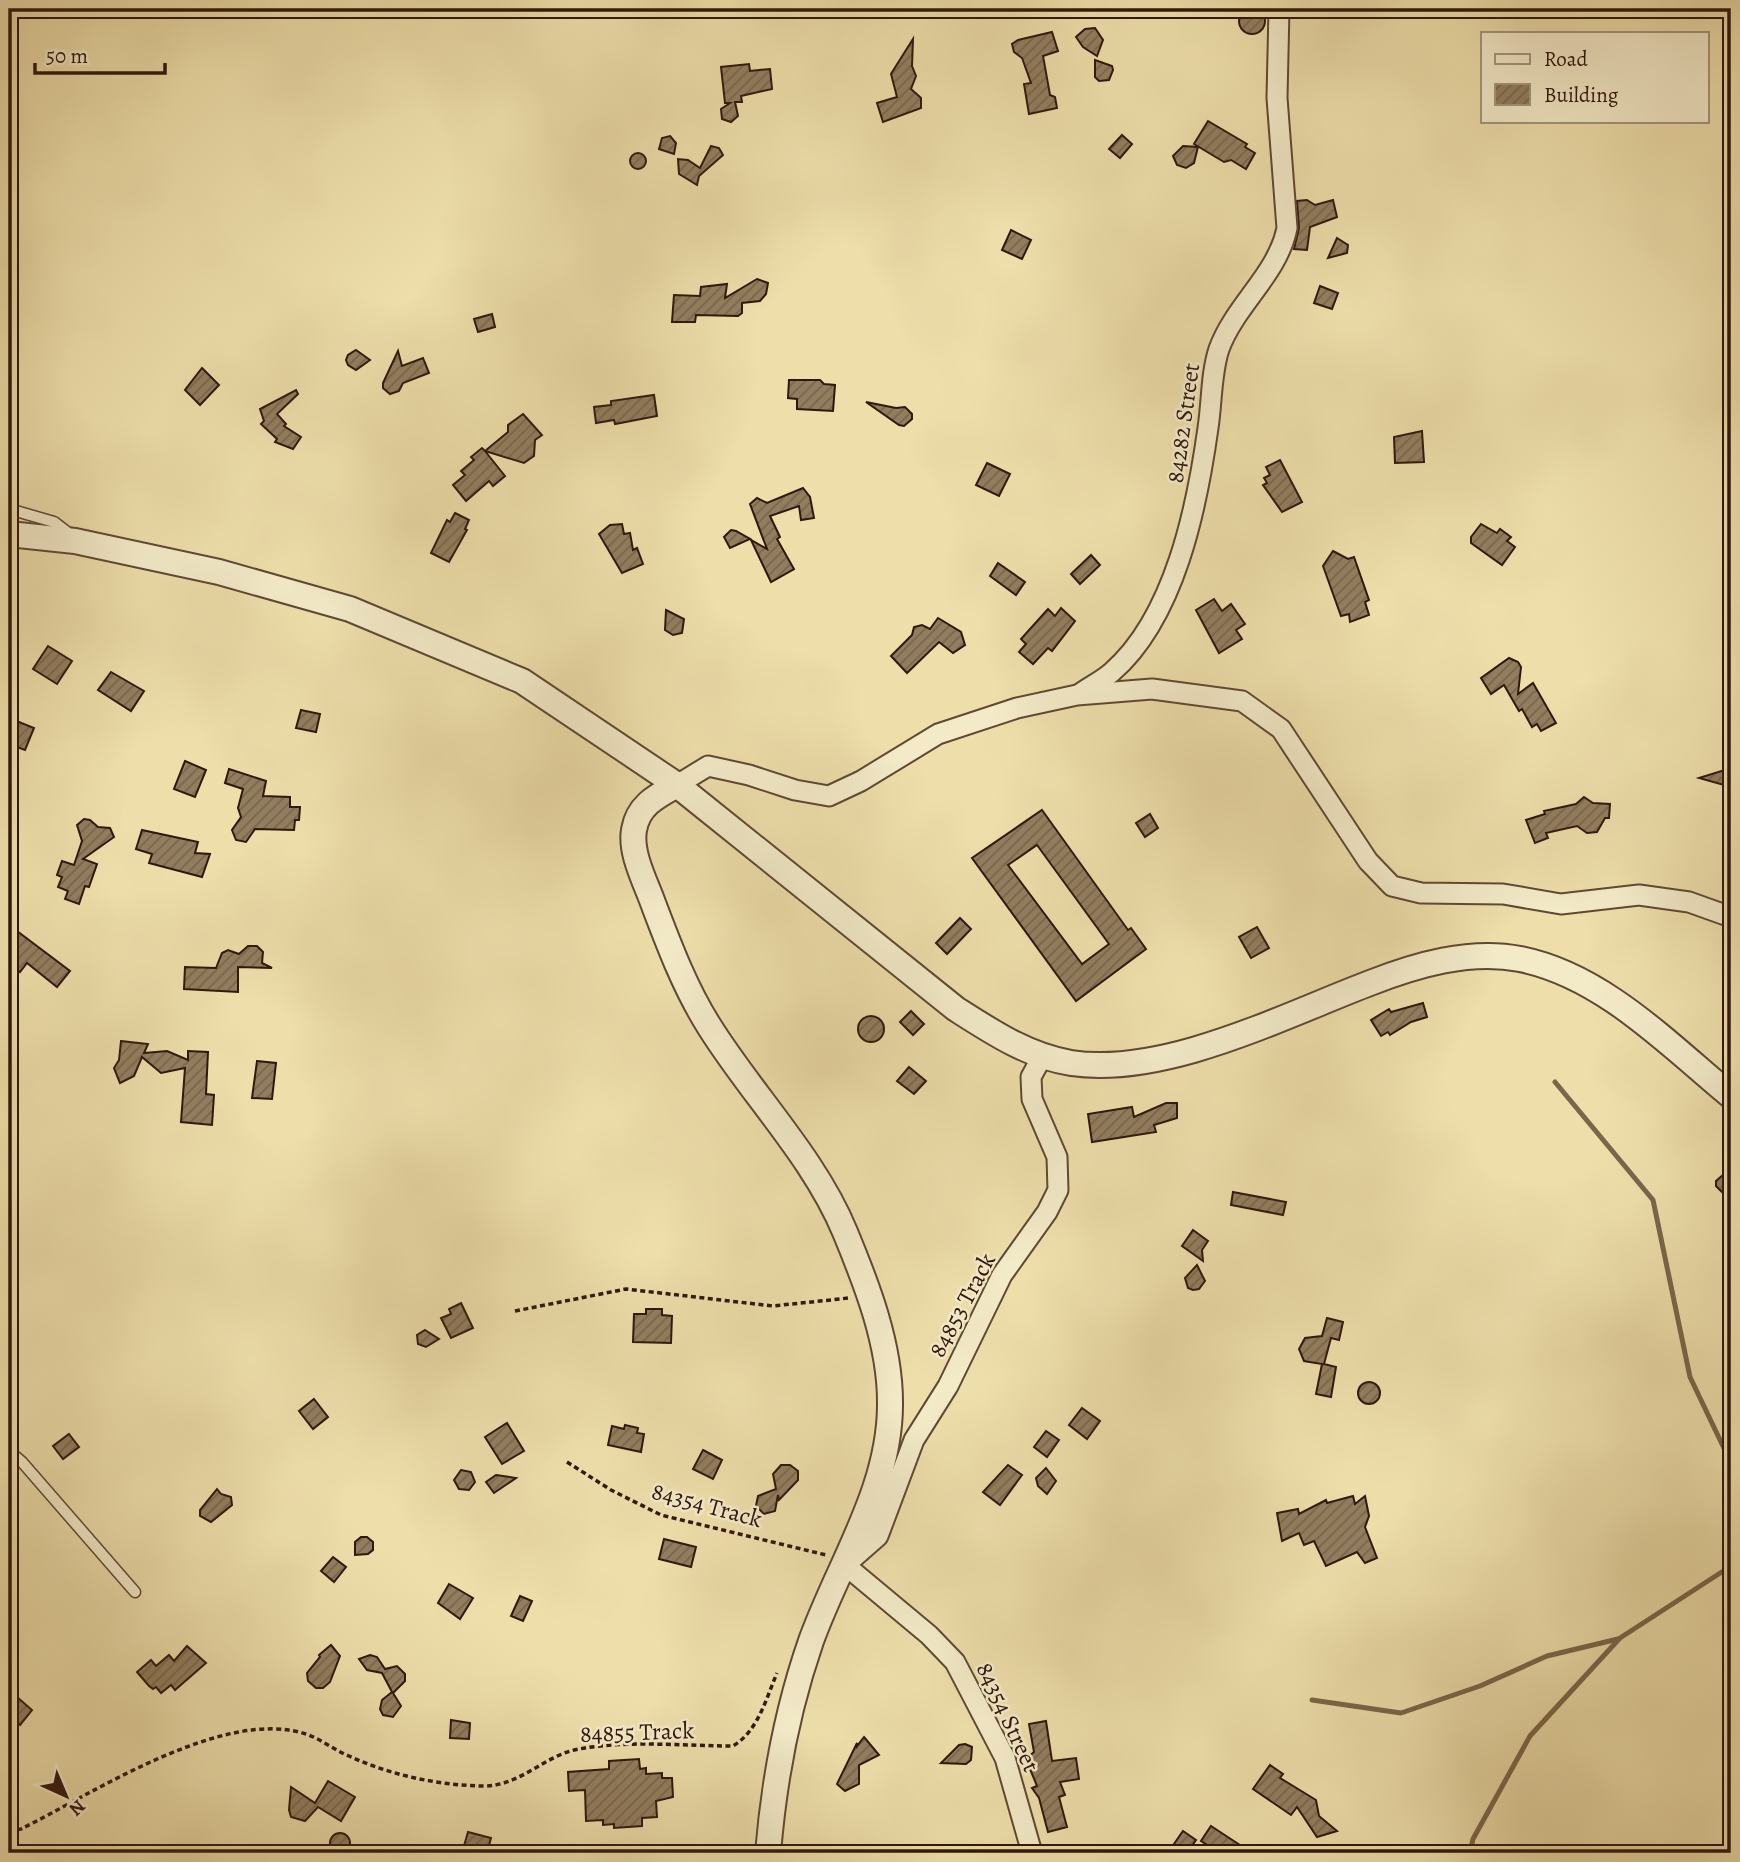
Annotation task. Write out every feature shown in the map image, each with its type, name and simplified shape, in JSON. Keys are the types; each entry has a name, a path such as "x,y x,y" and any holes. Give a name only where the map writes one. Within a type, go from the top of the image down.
{"street":[{"name":"84282 Street","path":"1077,695 1120,664 1155,614 1192,524 1214,391 1215,362 1221,345 1246,299 1283,247 1287,228 1277,98 1279,9"},
{"path":"9,534 75,541 219,572 350,609 522,681 677,785 956,1009 1004,1040 1043,1055 1071,1063 1136,1063 1194,1050 1385,977 1439,961 1477,957 1519,958 1556,970 1589,985 1624,1009 1731,1096"},
{"path":"641,810 652,799 708,766 749,775 795,790 829,796 861,781 938,734 1017,708 1077,695 1152,689 1242,701 1281,729 1368,861 1392,886 1421,893 1503,894 1561,904 1639,895 1689,902 1731,917"},
{"path":"639,760 641,810 634,831 635,851 675,960 708,1025 812,1173 844,1229 885,1348 890,1403 878,1480 845,1565 812,1639 787,1723 774,1790 768,1853"},
{"name":"84853 Track","path":"845,1565 878,1535 914,1440 948,1386 1002,1275 1047,1212 1058,1190 1057,1157 1032,1100 1031,1077 1043,1055"},
{"name":"84354 Street","path":"845,1565 929,1635 956,1662 1005,1758 1032,1853"}],"lane":[{"path":"9,509 54,522 65,528 75,541"},
{"path":"9,1451 22,1462 135,1592"}],"path":[{"path":"515,1311 625,1289 773,1306 823,1303 868,1294"},
{"name":"84354 Track","path":"567,1462 611,1490 661,1515 820,1552 845,1565"},
{"name":"84855 Track","path":"9,1831 21,1829 106,1783 174,1753 223,1736 259,1730 286,1729 309,1735 378,1769 440,1783 485,1786 510,1782 549,1758 580,1749 733,1746 745,1739 753,1728 781,1666"}],"building":[{"path":"1252,8 1261,12 1265,21 1261,30 1252,34 1243,30 1239,21 1243,12"},
{"path":"1095,28 1103,40 1097,56 1083,47 1076,37 1085,29"},
{"path":"1052,32 1058,51 1043,56 1050,95 1055,97 1057,108 1029,114 1024,84 1031,83 1022,58 1014,52 1012,44 1018,40"},
{"path":"913,39 912,66 916,76 911,89 921,98 921,108 883,122 877,103 897,97 891,74"},
{"path":"1095,60 1112,66 1109,80 1099,81 1095,77"},
{"path":"749,64 750,71 770,69 772,89 741,96 742,102 735,102 738,116 731,122 722,119 721,109 730,103 725,103 721,67"},
{"path":"1208,121 1247,144 1245,147 1255,153 1246,169 1231,160 1224,162 1194,144"},
{"path":"1122,135 1132,144 1120,158 1109,149"},
{"path":"670,136 676,143 674,154 659,149 662,138"},
{"path":"711,146 719,148 723,155 699,176 697,185 679,174 678,159 688,160 700,168"},
{"path":"1183,146 1198,147 1194,163 1186,168 1177,165 1173,156"},
{"path":"638,153 646,161 638,169 630,161"},
{"path":"1307,200 1315,205 1333,200 1337,217 1310,227 1307,250 1294,249 1299,228 1297,201"},
{"path":"1011,230 1031,240 1022,259 1002,250"},
{"path":"1337,238 1348,245 1347,253 1328,258"},
{"path":"757,279 768,283 766,294 760,301 742,303 742,313 738,316 696,315 695,322 672,322 674,295 700,296 701,287 727,284 725,298"},
{"path":"1320,286 1338,293 1332,309 1314,303"},
{"path":"492,314 495,327 478,332 474,319"},
{"path":"356,350 370,360 356,370 348,365 346,360 348,355"},
{"path":"398,351 402,366 423,358 429,373 403,383 399,391 390,394 383,388 383,383"},
{"path":"202,368 219,385 200,405 185,390"},
{"path":"789,380 820,380 824,384 835,385 833,411 797,409 797,399 788,398"},
{"path":"296,390 298,394 277,414 286,424 284,426 301,437 293,449 275,442 277,439 261,424 264,421 260,409"},
{"path":"654,395 657,416 615,424 614,420 596,423 594,407 611,405 611,401"},
{"path":"866,402 896,408 905,407 912,414 912,419 904,426 899,425"},
{"path":"523,414 542,435 535,440 534,456 524,463 485,451 508,432 508,425"},
{"path":"1422,431 1424,462 1395,463 1394,437"},
{"path":"482,448 505,476 493,486 489,481 466,501 453,485 465,475 461,471 474,460 471,457"},
{"path":"1280,460 1302,502 1282,512 1263,485 1267,483 1264,478 1270,475 1266,467"},
{"path":"987,463 1010,474 999,496 976,485"},
{"path":"803,488 810,497 814,518 801,520 799,506 770,516 780,537 777,539 794,569 771,582 751,540 767,549 750,504 757,498 767,503"},
{"path":"455,513 469,520 465,529 467,530 449,562 431,553 447,520 450,522"},
{"path":"622,524 624,534 630,533 633,550 637,548 643,564 622,573 599,534 610,525"},
{"path":"1481,524 1497,533 1500,529 1511,537 1507,541 1515,547 1502,565 1471,543 1471,537"},
{"path":"731,530 750,539 730,548 724,537"},
{"path":"1333,551 1348,559 1354,557 1369,600 1365,602 1369,615 1350,622 1349,614 1341,616 1323,566"},
{"path":"1091,555 1100,565 1080,584 1071,574"},
{"path":"998,563 1025,582 1016,595 990,576"},
{"path":"1214,599 1222,611 1231,604 1245,624 1236,630 1242,639 1219,653 1196,610"},
{"path":"1061,608 1075,621 1052,651 1048,648 1033,664 1019,652 1026,644 1021,639 1048,609 1055,616"},
{"path":"666,610 684,619 682,633 673,635 665,630"},
{"path":"938,618 961,632 965,645 953,653 939,642 907,673 891,656 912,635 914,627 922,625 930,629"},
{"path":"48,646 72,661 57,684 33,669"},
{"path":"1509,658 1518,662 1521,667 1518,694 1533,683 1556,723 1541,731 1537,724 1532,727 1504,685 1491,694 1481,678"},
{"path":"111,672 144,691 131,711 98,690"},
{"path":"301,710 320,714 316,732 296,728"},
{"path":"9,718 34,728 25,750 9,744"},
{"path":"185,761 206,770 195,797 174,789"},
{"path":"1731,768 1731,787 1699,778"},
{"path":"229,769 266,781 263,796 290,797 290,807 300,807 299,820 295,820 294,830 255,829 246,842 236,840 232,830 241,817 238,808 243,789 225,783"},
{"path":"1584,797 1593,803 1610,804 1609,818 1605,818 1597,832 1587,833 1577,826 1546,833 1548,838 1535,843 1526,820 1545,814 1544,811 1576,804"},
{"path":"1042,810 1128,930 1131,928 1146,949 1076,1001 972,858","holes":["1037,845 1109,944 1082,964 1008,865"]},
{"path":"1150,814 1158,828 1145,837 1136,823"},
{"path":"84,819 90,820 98,827 110,828 114,837 83,859 97,864 89,887 85,886 79,904 65,899 68,891 58,887 62,877 57,875 62,861 74,865 82,841 77,825"},
{"path":"142,830 198,842 195,853 210,854 202,877 149,863 152,854 136,849"},
{"path":"960,918 971,929 947,954 936,943"},
{"path":"9,925 70,971 57,987 27,963 20,972 9,963"},
{"path":"1257,927 1269,948 1251,958 1239,937"},
{"path":"248,946 257,946 263,952 262,963 272,968 238,967 238,992 184,989 185,967 216,968 222,953 228,950 239,954"},
{"path":"1423,1003 1427,1017 1411,1022 1390,1035 1388,1032 1381,1036 1371,1020 1389,1009 1391,1012"},
{"path":"911,1011 924,1024 913,1035 900,1022"},
{"path":"871,1016 880,1020 884,1029 880,1038 871,1042 862,1038 858,1029 862,1020"},
{"path":"121,1041 148,1044 144,1053 167,1051 188,1060 188,1051 208,1052 206,1094 214,1095 212,1125 181,1122 185,1068 161,1073 142,1057 134,1076 120,1083 114,1068 119,1060"},
{"path":"257,1061 276,1063 272,1099 252,1098"},
{"path":"909,1067 926,1081 914,1094 897,1081"},
{"path":"1166,1103 1177,1103 1177,1118 1154,1125 1156,1132 1092,1142 1088,1114 1132,1107 1134,1117"},
{"path":"1731,1168 1731,1187 1724,1194 1716,1186 1716,1181"},
{"path":"1233,1192 1286,1202 1283,1215 1231,1205"},
{"path":"1193,1230 1208,1241 1202,1250 1203,1261 1182,1246"},
{"path":"1197,1265 1205,1281 1199,1289 1193,1290 1188,1288 1185,1278"},
{"path":"461,1303 473,1328 451,1338 441,1318 451,1314 449,1309"},
{"path":"646,1309 662,1309 662,1315 672,1316 671,1343 633,1342 634,1314 646,1314"},
{"path":"1327,1318 1343,1322 1339,1340 1331,1338 1324,1364 1336,1367 1331,1397 1316,1394 1322,1364 1304,1361 1299,1349 1305,1338 1322,1336"},
{"path":"425,1330 439,1339 426,1347 418,1344 417,1335"},
{"path":"1369,1382 1377,1385 1380,1393 1377,1401 1369,1404 1361,1401 1358,1393 1361,1385"},
{"path":"314,1399 328,1417 313,1429 299,1411"},
{"path":"1082,1408 1100,1421 1087,1439 1069,1425"},
{"path":"507,1423 524,1451 502,1464 485,1437"},
{"path":"625,1425 638,1428 637,1433 644,1434 641,1452 608,1445 612,1426 624,1429"},
{"path":"1046,1431 1059,1440 1047,1457 1034,1447"},
{"path":"69,1434 79,1447 63,1459 53,1446"},
{"path":"703,1450 722,1460 713,1479 693,1469"},
{"path":"781,1465 790,1465 798,1471 798,1480 779,1500 778,1495 775,1511 764,1514 756,1506 758,1496 776,1489 773,1474"},
{"path":"1008,1465 1022,1475 1000,1505 983,1492"},
{"path":"1046,1468 1056,1481 1047,1494 1038,1486 1036,1478"},
{"path":"461,1470 471,1472 475,1482 469,1490 459,1489 454,1480"},
{"path":"496,1475 516,1478 494,1493 486,1482"},
{"path":"217,1489 221,1494 231,1497 232,1505 211,1522 200,1516 200,1510"},
{"path":"1353,1496 1355,1504 1365,1496 1369,1516 1365,1527 1377,1558 1365,1563 1357,1552 1326,1566 1314,1541 1304,1545 1299,1533 1282,1541 1277,1513 1298,1509 1299,1514 1326,1500 1327,1503"},
{"path":"361,1537 367,1537 373,1542 373,1550 368,1554 355,1555 355,1542"},
{"path":"664,1539 696,1547 691,1567 659,1559"},
{"path":"333,1557 346,1567 334,1582 321,1571"},
{"path":"449,1584 473,1598 460,1619 438,1603"},
{"path":"520,1596 532,1601 523,1621 511,1616"},
{"path":"331,1645 340,1656 330,1682 323,1688 316,1688 308,1681 307,1673 319,1655"},
{"path":"187,1646 206,1663 175,1690 171,1685 161,1693 156,1687 153,1689 149,1686 137,1672 151,1660 156,1666 169,1655 174,1661"},
{"path":"370,1655 377,1657 385,1669 397,1666 405,1674 405,1681 393,1693 401,1706 393,1717 383,1715 380,1709 382,1700 392,1692 382,1673 367,1670 359,1659"},
{"path":"9,1690 32,1710 20,1725 9,1715"},
{"path":"451,1720 470,1723 469,1739 450,1738"},
{"path":"1046,1721 1052,1761 1076,1758 1079,1779 1060,1782 1065,1795 1059,1797 1067,1827 1048,1832 1039,1798 1032,1788 1037,1786 1028,1764 1028,1757 1034,1752 1029,1724"},
{"path":"864,1737 879,1755 859,1765 859,1784 845,1791 837,1784 857,1743 857,1746"},
{"path":"959,1745 972,1747 971,1760 966,1764 941,1763"},
{"path":"639,1759 640,1769 646,1768 646,1774 662,1773 662,1778 672,1778 673,1797 656,1801 657,1817 642,1818 642,1826 614,1828 614,1824 603,1825 603,1820 586,1821 585,1790 569,1791 568,1772 609,1769 609,1761"},
{"path":"1270,1765 1283,1774 1280,1778 1316,1800 1319,1816 1337,1831 1317,1837 1297,1807 1291,1815 1253,1789"},
{"path":"328,1781 355,1797 341,1821 318,1807 305,1821 291,1817 291,1787 315,1803"},
{"path":"1211,1826 1252,1853 1220,1853 1201,1841"},
{"path":"1183,1831 1196,1840 1187,1853 1174,1844"},
{"path":"468,1832 491,1838 487,1853 462,1853"},
{"path":"336,1833 344,1833 350,1843 344,1853 336,1853 330,1847 330,1839"}],"waterway":[{"path":"1555,1082 1653,1200 1690,1377 1731,1463"},
{"path":"1470,1853 1473,1839 1530,1736 1620,1638 1731,1566"},
{"path":"1312,1700 1401,1713 1480,1686 1547,1656 1618,1639"}]}
